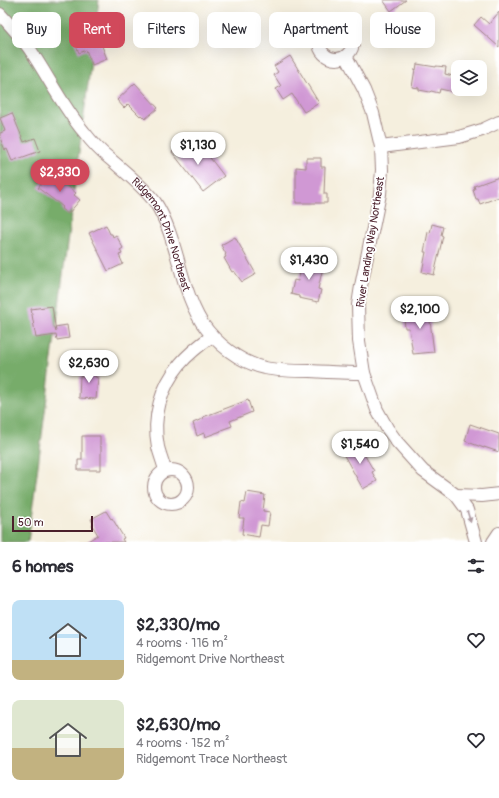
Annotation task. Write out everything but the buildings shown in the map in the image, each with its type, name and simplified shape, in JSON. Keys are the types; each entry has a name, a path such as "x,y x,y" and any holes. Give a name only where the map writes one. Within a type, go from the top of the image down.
{"street":[{"name":"Ridgemont Drive Northeast","path":"0,14 14,29 30,51 70,114 84,132 107,157 140,184 155,203 167,226 194,308 212,336 236,356 264,367 284,370 364,373"},
{"name":"River Landing Way Northeast","path":"346,56 364,90 373,113 380,147 382,170 380,194 358,305 359,341 364,373 377,410 396,442 423,471 456,496 467,510 476,542"},
{"path":"380,147 459,137 482,130 499,122"},
{"path":"165,470 158,447 156,429 157,411 162,393 170,376 180,363 191,352 212,336"},
{"path":"456,496 482,496 499,494"},
{"path":"493,542 499,532"}],"green space":[{"path":"0,0 99,0 97,12 69,12 69,48 93,48 28,542 0,542"}]}
